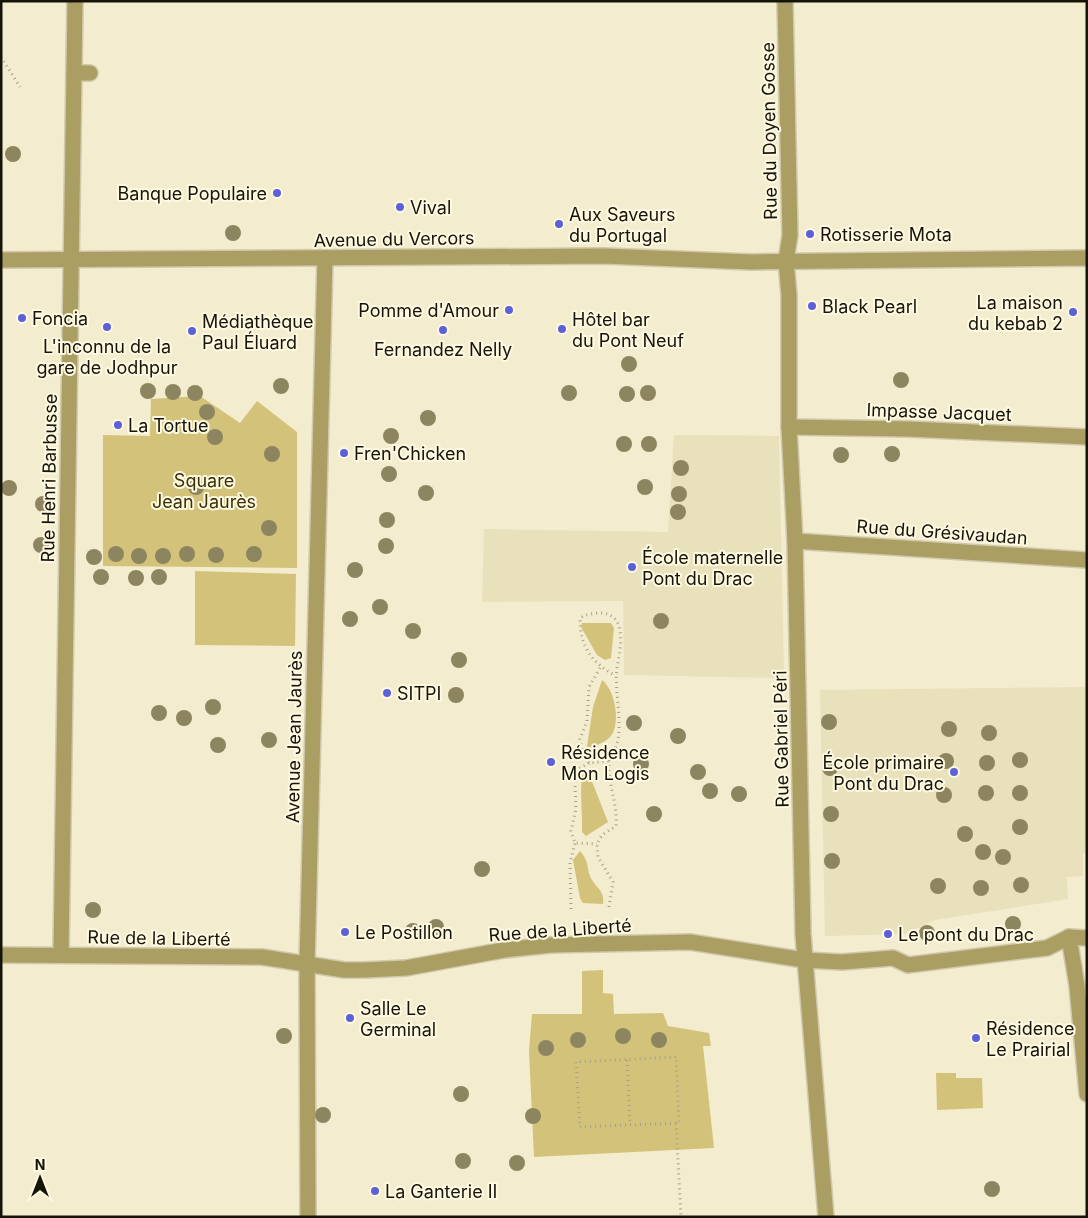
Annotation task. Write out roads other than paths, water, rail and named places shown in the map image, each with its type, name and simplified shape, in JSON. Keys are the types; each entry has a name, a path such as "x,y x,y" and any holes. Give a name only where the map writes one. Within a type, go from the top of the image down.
{"street":[{"name":"Rue Henri Barbusse","path":"61,955 75,1"},
{"name":"Rue du Doyen Gosse","path":"785,1 790,235 786,261"},
{"path":"74,73 90,73"},
{"name":"Avenue du Vercors","path":"1,260 604,256 751,262 1087,258"},
{"name":"Avenue Jean Jaurès","path":"308,1217 307,964 326,258"},
{"name":"Rue Gabriel Péri","path":"786,261 789,295 789,427 795,542 804,960 826,1217"},
{"name":"Impasse Jacquet","path":"789,427 908,429 1087,437"},
{"name":"Rue du Grésivaudan","path":"795,542 1087,560"},
{"path":"1069,937 1077,986 1087,1094"},
{"name":"Rue de la Liberté","path":"1,955 262,957 344,970 406,968 478,954 541,946 690,942 804,960 842,962 893,958 908,965 1047,948 1069,937 1087,938"}],"place":[{"name":"Banque Populaire","path":"277,193"},
{"name":"Vival","path":"400,207"},
{"name":"Aux Saveurs du Portugal","path":"559,224"},
{"name":"Rotisserie Mota","path":"810,234"},
{"name":"Black Pearl","path":"812,306"},
{"name":"Pomme d'Amour","path":"509,310"},
{"name":"La maison du kebab 2","path":"1073,312"},
{"name":"Foncia","path":"22,318"},
{"name":"L'inconnu de la gare de Jodhpur","path":"107,327"},
{"name":"Hôtel bar du Pont Neuf","path":"562,329"},
{"name":"Fernandez Nelly","path":"443,330"},
{"name":"Médiathèque Paul Éluard","path":"192,331"},
{"name":"La Tortue","path":"118,425"},
{"name":"Fren'Chicken","path":"344,453"},
{"name":"École maternelle Pont du Drac","path":"632,567"},
{"name":"SITPI","path":"387,693"},
{"name":"Résidence Mon Logis","path":"551,762"},
{"name":"École primaire Pont du Drac","path":"954,772"},
{"name":"Le Postillon","path":"345,932"},
{"name":"Le pont du Drac","path":"888,934"},
{"name":"Salle Le Germinal","path":"350,1018"},
{"name":"Résidence Le Prairial","path":"976,1038"},
{"name":"La Ganterie II","path":"375,1191"}],"park label":[{"name":"Square Jean Jaurès","path":"204,490"}]}
